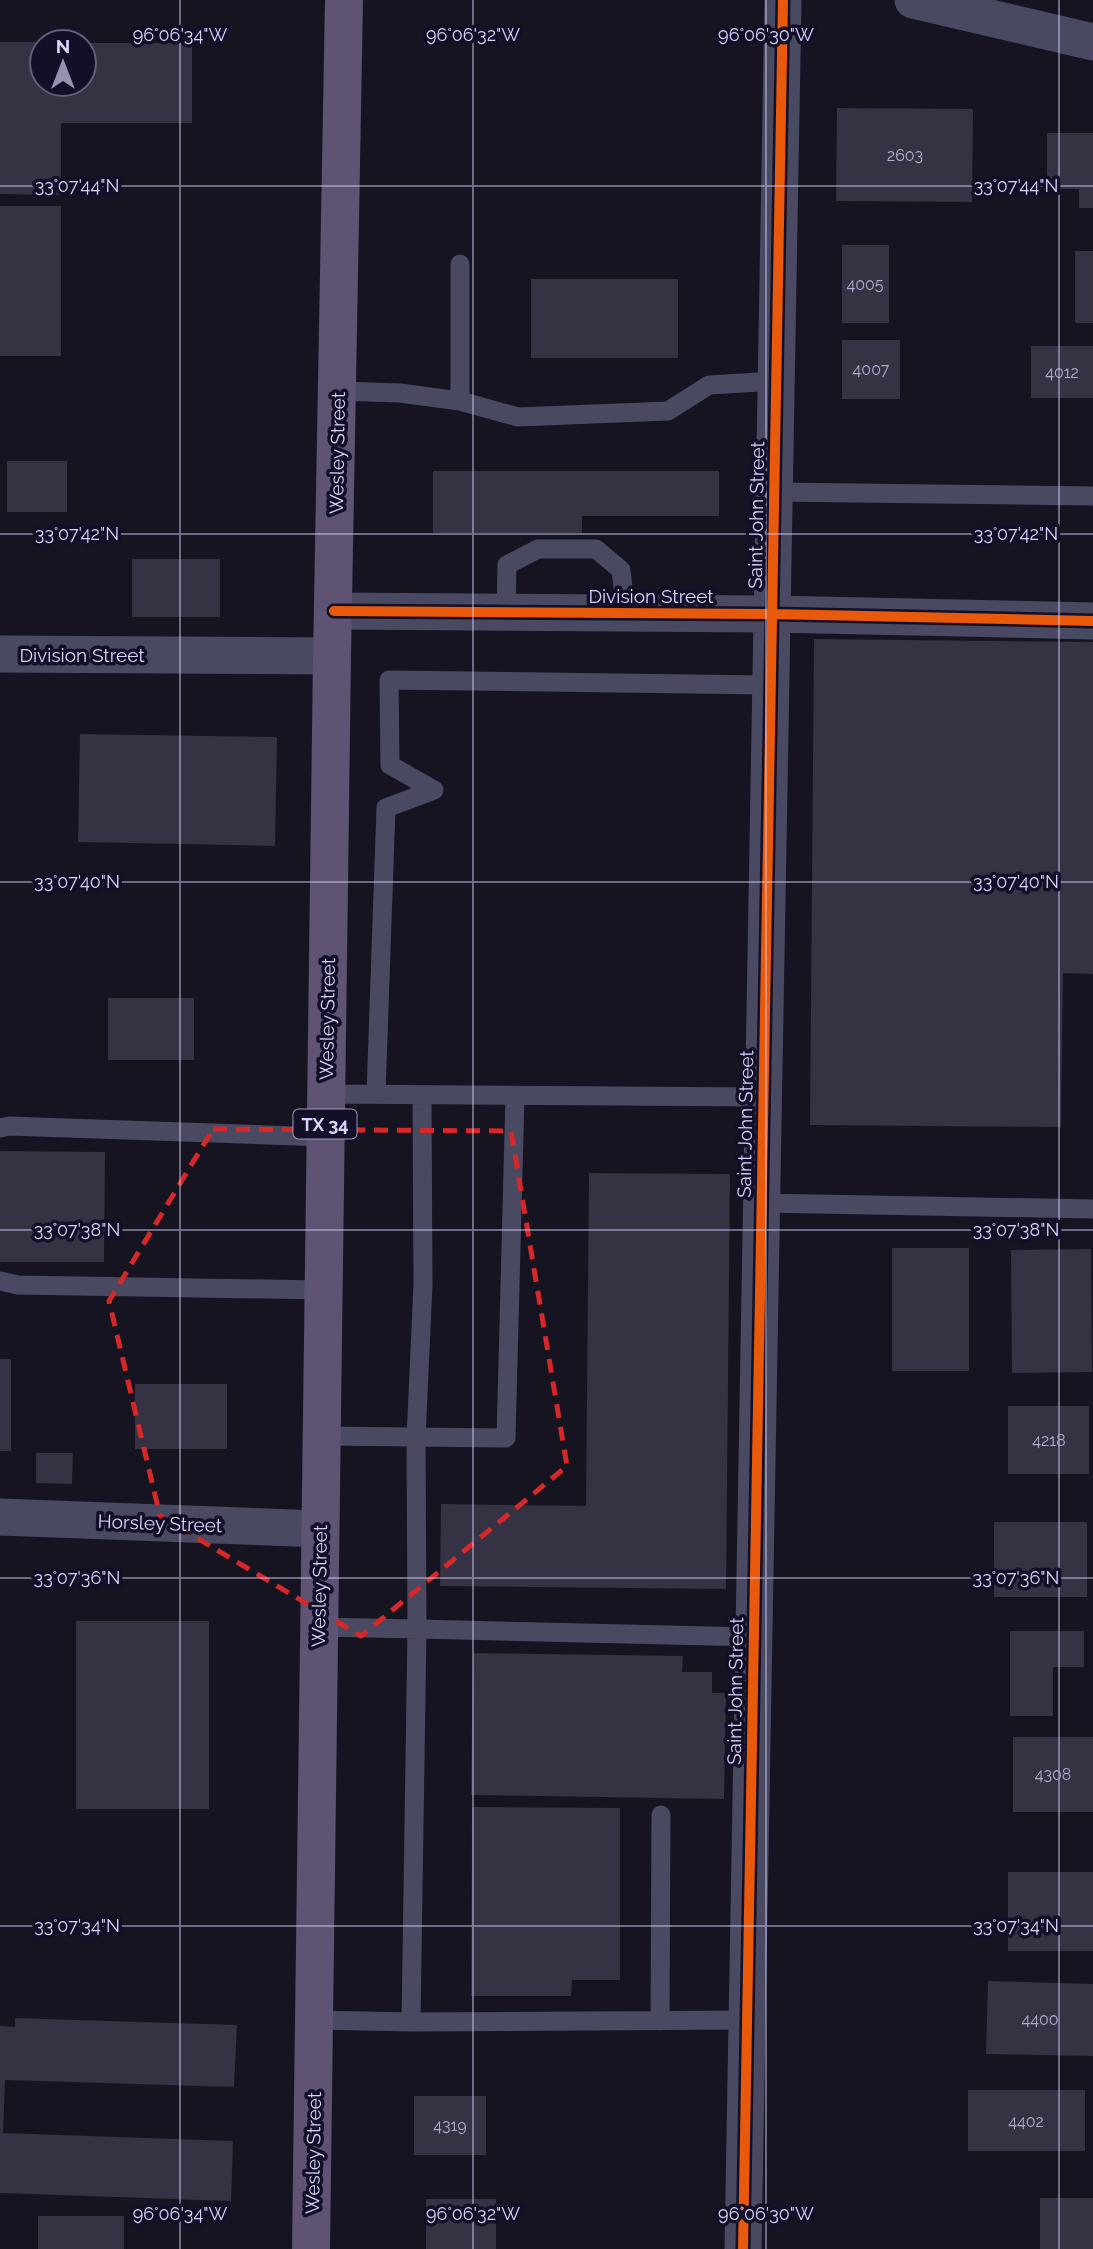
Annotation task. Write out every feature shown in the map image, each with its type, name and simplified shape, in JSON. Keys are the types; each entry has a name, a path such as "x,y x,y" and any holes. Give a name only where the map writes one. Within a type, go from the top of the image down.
{"main road":[{"name":"Wesley Street","path":"312,2249 325,1137 344,0"}],"street":[{"name":"Saint John Street","path":"743,2249 783,0"},
{"path":"913,0 1093,43"},
{"name":"Division Street","path":"334,611 772,614 1093,621"},
{"name":"Division Street","path":"0,654 332,656"},
{"name":"Horsley Street","path":"0,1517 320,1529"}],"lane":[{"path":"460,264 460,401"},
{"path":"338,391 401,393 460,401 518,417 668,411 709,385 776,381"},
{"path":"774,492 1093,496"},
{"path":"506,612 507,565 538,549 596,549 621,570 626,613"},
{"path":"376,1094 386,808 434,790 390,765 389,680 771,685"},
{"path":"326,1094 763,1097"},
{"path":"411,2022 417,1629 416,1438 423,1285 422,1095"},
{"path":"321,1436 506,1438 515,1096"},
{"path":"0,1128 9,1126 325,1137"},
{"path":"762,1203 1093,1209"},
{"path":"0,1281 18,1285 323,1290"},
{"path":"319,1627 754,1637"},
{"path":"660,2021 662,1815"},
{"path":"314,2020 747,2020"}],"highlighted area":[{"path":"213,1129 511,1131 567,1466 361,1636 160,1516 109,1301"}],"building":[{"path":"0,42 28,42 28,98 98,98 98,43 192,43 192,123 61,123 61,195 0,194"},
{"path":"837,108 973,109 972,202 836,201"},
{"path":"1047,133 1093,133 1093,208 1079,208 1079,189 1047,189"},
{"path":"0,206 61,206 61,356 0,356"},
{"path":"842,245 889,245 889,323 842,323"},
{"path":"1075,251 1093,251 1093,323 1075,323"},
{"path":"531,279 678,279 678,358 531,358"},
{"path":"842,340 900,340 900,399 842,399"},
{"path":"1031,346 1093,346 1093,398 1031,398"},
{"path":"7,461 67,461 67,512 7,512"},
{"path":"433,471 719,471 719,516 582,516 582,533 433,533"},
{"path":"132,559 220,559 220,617 132,617"},
{"path":"814,639 1093,642 1093,974 1063,973 1061,1127 810,1125"},
{"path":"80,734 277,737 275,846 78,842"},
{"path":"108,998 194,998 194,1060 108,1060"},
{"path":"0,1151 105,1152 104,1262 0,1262"},
{"path":"589,1173 730,1174 726,1589 440,1586 441,1504 586,1506"},
{"path":"892,1248 969,1248 969,1371 892,1371"},
{"path":"1091,1249 1092,1372 1012,1373 1011,1250"},
{"path":"0,1359 11,1359 11,1451 0,1451"},
{"path":"135,1384 227,1384 227,1449 135,1449"},
{"path":"1008,1406 1089,1406 1089,1474 1008,1474"},
{"path":"36,1453 73,1453 72,1484 36,1483"},
{"path":"994,1522 1087,1522 1087,1597 994,1597"},
{"path":"76,1621 209,1621 209,1809 76,1809"},
{"path":"1010,1631 1084,1631 1084,1667 1053,1667 1053,1716 1010,1716"},
{"path":"473,1653 683,1656 682,1672 712,1672 712,1693 726,1693 724,1799 471,1795"},
{"path":"1013,1737 1093,1737 1093,1812 1013,1812"},
{"path":"472,1807 620,1808 620,1980 572,1980 571,1996 471,1996"},
{"path":"1008,1872 1093,1872 1093,1951 1008,1951"},
{"path":"988,1981 1093,1984 1093,2056 986,2054"},
{"path":"15,2018 237,2025 234,2087 5,2080 3,2133 233,2141 231,2201 0,2193 0,2026 15,2027"},
{"path":"968,2090 1085,2090 1085,2151 968,2151"},
{"path":"414,2096 486,2096 486,2155 414,2155"},
{"path":"1040,2198 1093,2198 1093,2249 1040,2249"},
{"path":"426,2199 496,2199 496,2249 426,2249"},
{"path":"38,2216 124,2216 124,2249 38,2249"}],"cycle path":[{"path":"743,2249 783,0"},
{"path":"334,611 772,614 1093,621"}]}
